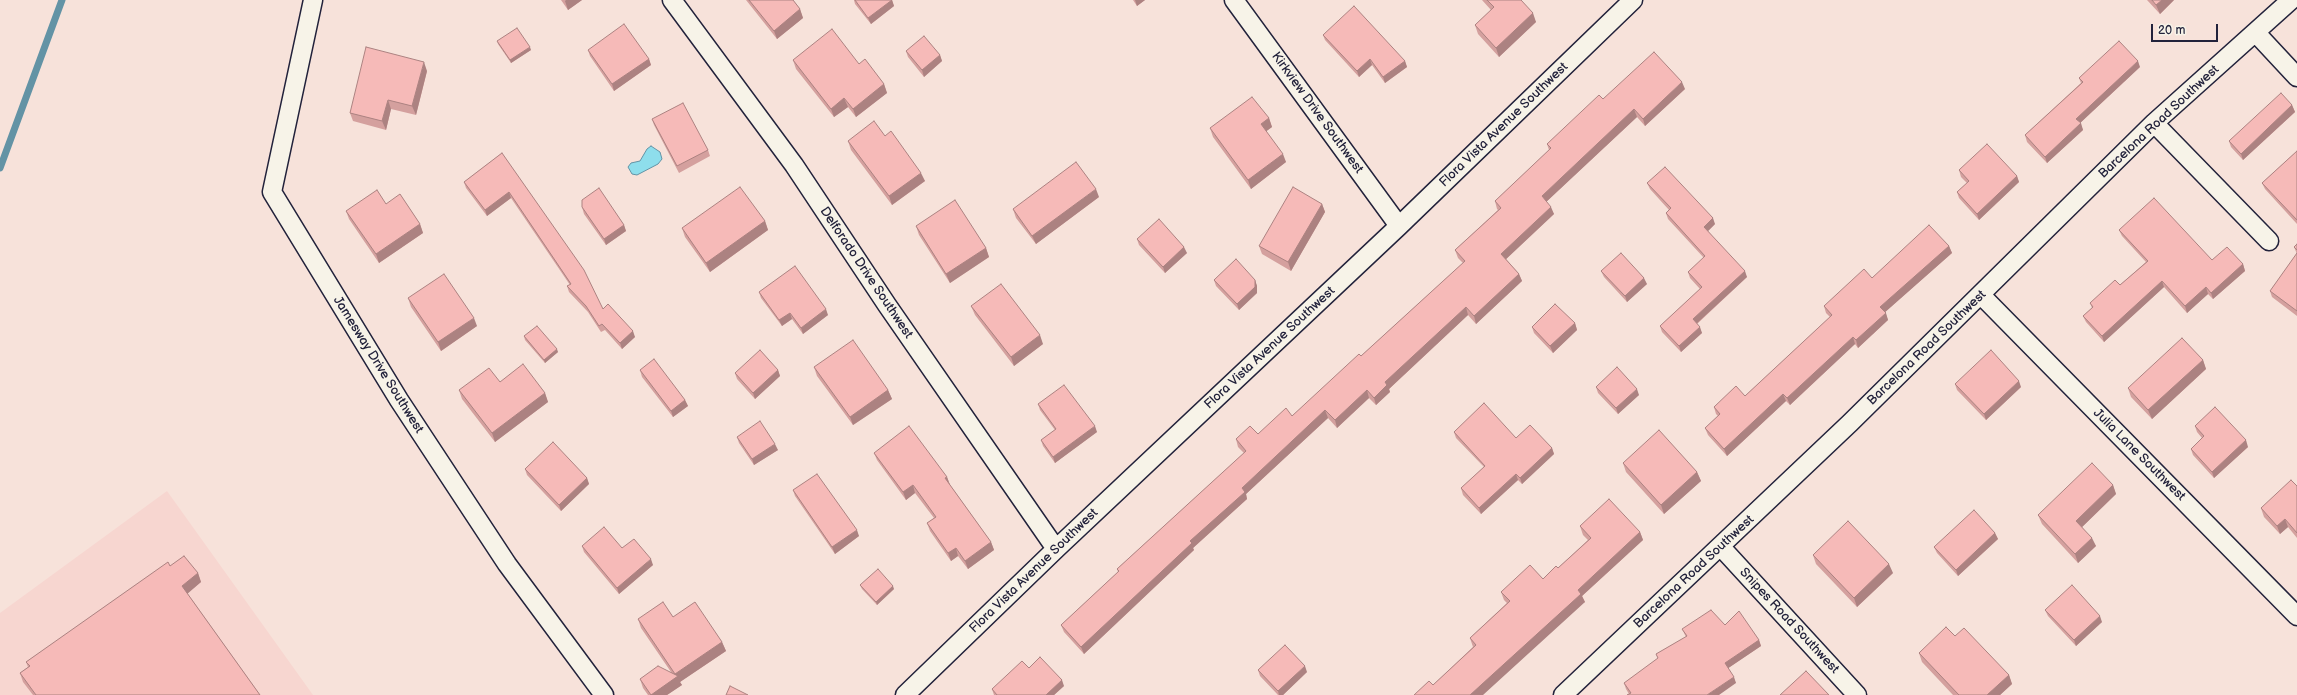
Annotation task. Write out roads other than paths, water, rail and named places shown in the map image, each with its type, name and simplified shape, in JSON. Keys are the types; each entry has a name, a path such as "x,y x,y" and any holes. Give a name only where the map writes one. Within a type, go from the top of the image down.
{"street":[{"name":"Jamesway Drive Southwest","path":"313,0 272,192 399,400 507,564 604,695"},
{"name":"Delforado Drive Southwest","path":"672,0 794,165 887,305 1056,549"},
{"name":"Kirkview Drive Southwest","path":"1234,0 1399,226"},
{"name":"Flora Vista Avenue Southwest","path":"905,695 1056,549 1399,226 1633,0"},
{"name":"Barcelona Road Southwest","path":"1563,695 1721,547 1981,295 2154,123 2256,33 2282,3"},
{"path":"2256,33 2297,77"},
{"path":"2154,123 2269,241"},
{"name":"Julia Lane Southwest","path":"1981,295 2297,616"},
{"name":"Snipes Road Southwest","path":"1721,547 1857,695"}],"water":[{"path":"651,146 660,152 662,159 658,164 637,175 632,174 628,167 631,163 640,161 647,149"}],"waterway":[{"path":"0,168 62,0"}]}
